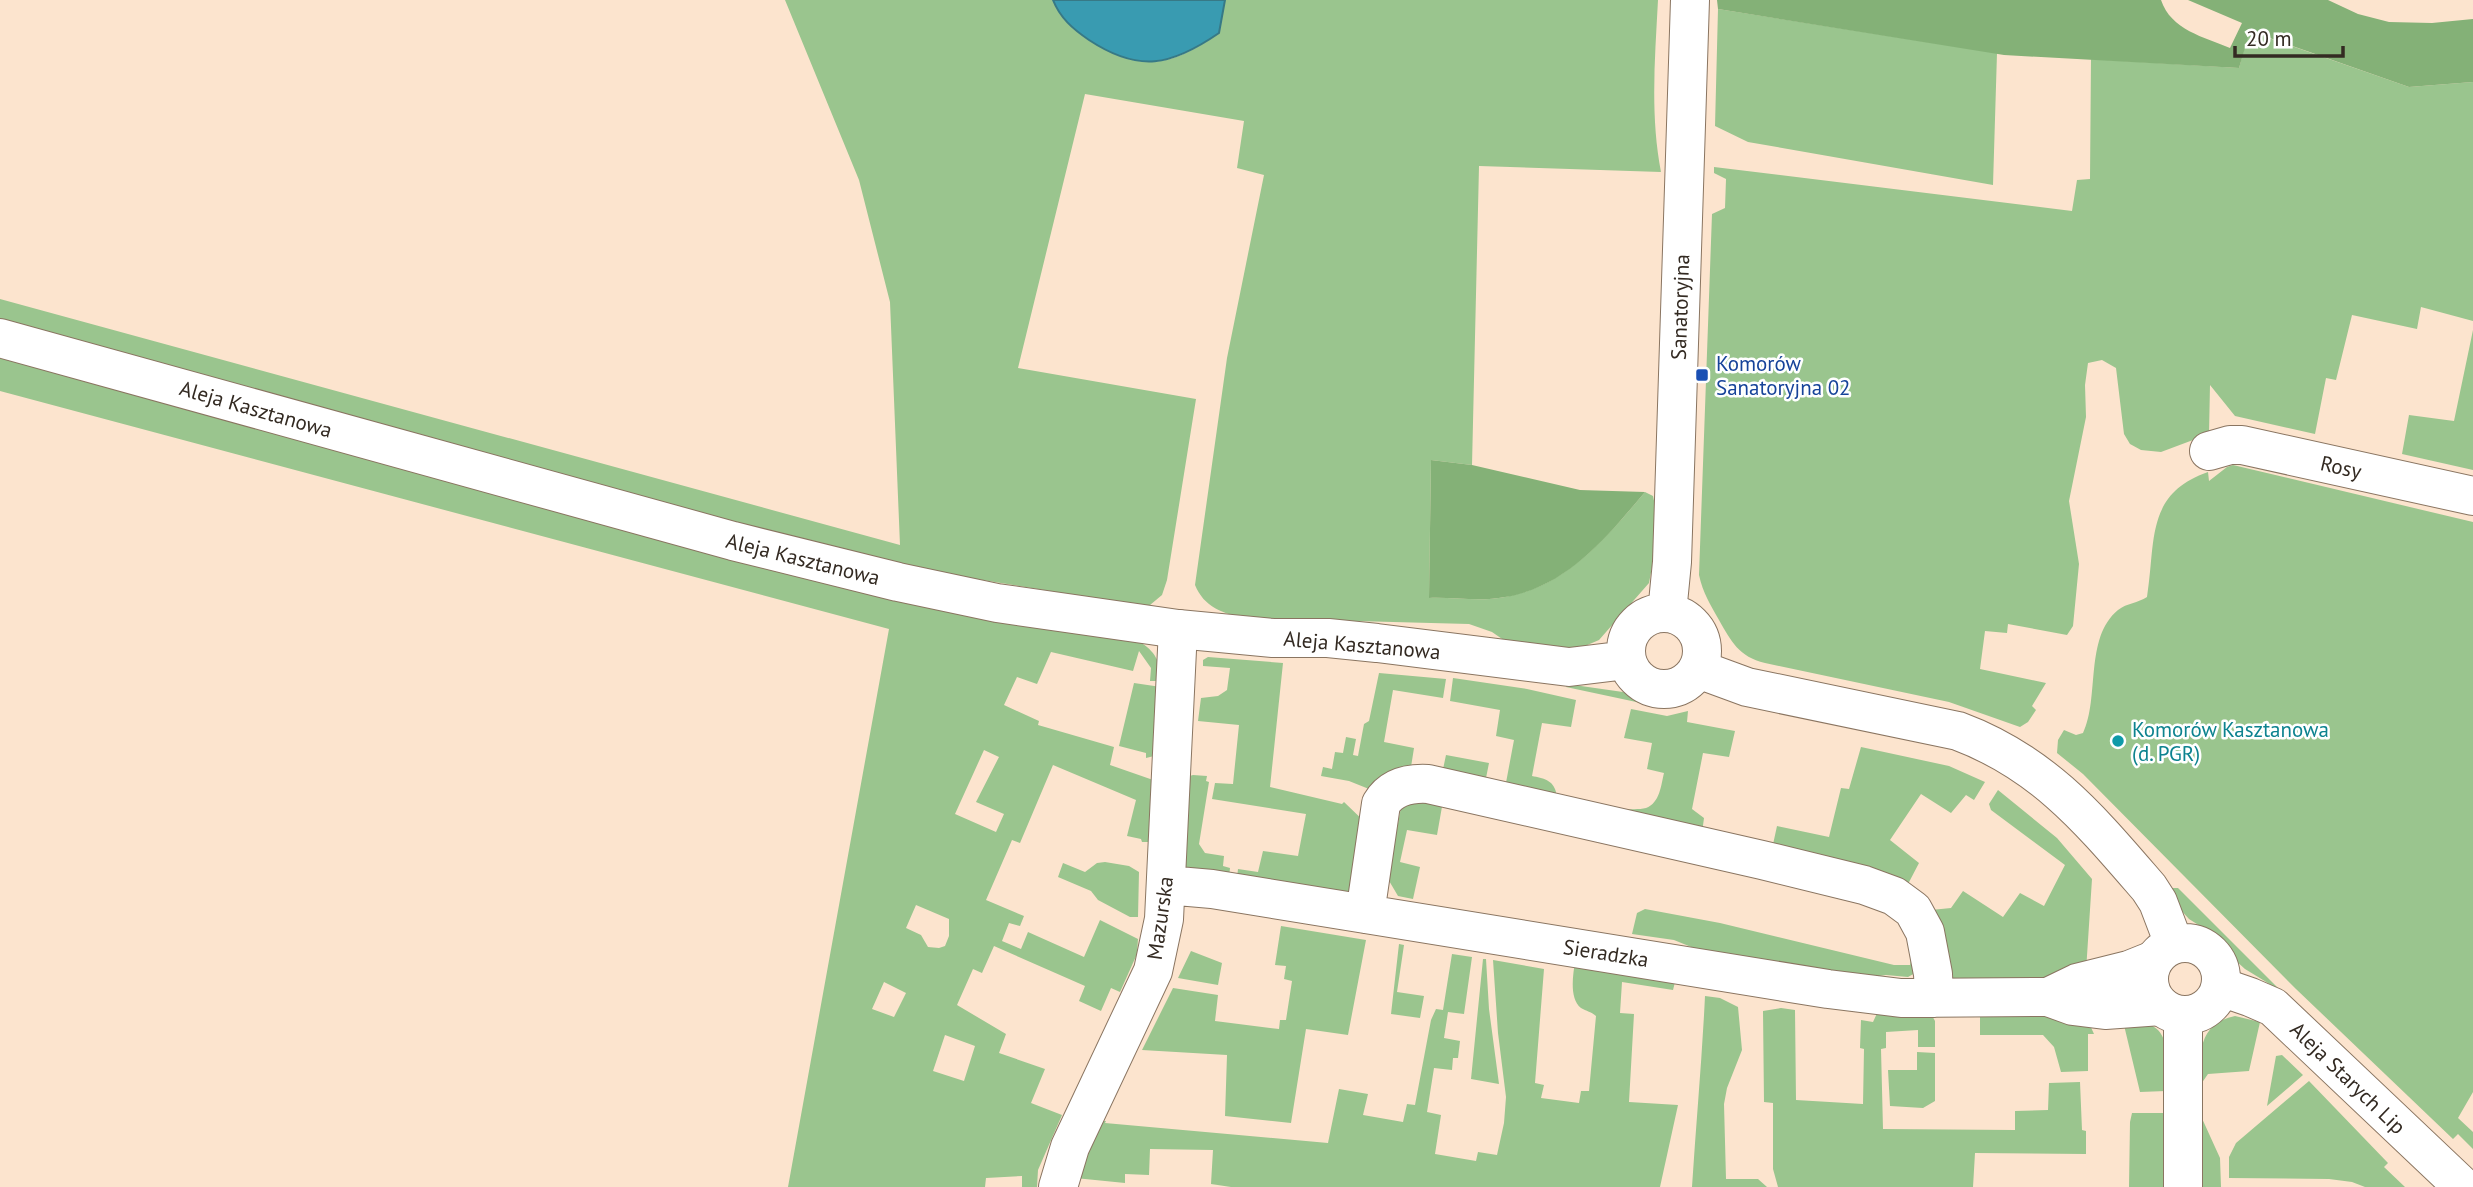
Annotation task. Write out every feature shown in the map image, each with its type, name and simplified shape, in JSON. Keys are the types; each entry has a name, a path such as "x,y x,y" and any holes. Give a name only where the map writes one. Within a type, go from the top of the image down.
{"street":[{"name":"Sanatoryjna","path":"1667,613 1672,562 1690,0"},
{"name":"Aleja Kasztanowa","path":"0,338 719,538 847,570 998,603 1178,629 1273,638 1328,638 1569,667 1627,660"},
{"name":"Rosy","path":"2209,451 2230,445 2242,445 2473,496"},
{"path":"1667,613 1681,617 1693,626 1700,639 1702,654 1698,668 1682,685 1659,689 1638,680 1627,660 1626,648 1635,626 1644,618 1667,613"},
{"name":"Mazurska","path":"1058,1187 1062,1168 1076,1132 1153,971 1164,919 1178,629"},
{"path":"1698,668 1747,687 1958,731 1987,742 2023,763 2050,782 2077,808 2149,888 2158,902 2164,952"},
{"path":"1366,914 1381,804 1386,795 1394,789 1418,783 1428,784 1762,860 1864,885 1894,896 1913,909 1925,932 1933,974 1934,998"},
{"name":"Sieradzka","path":"1166,885 1212,889 1828,989 1901,998 2048,997 2073,1006 2105,1010 2172,1011"},
{"path":"2187,942 2200,945 2211,952 2222,975 2221,988 2207,1009 2196,1014 2172,1011 2154,997 2149,986 2149,972 2164,952 2187,942"},
{"name":"Sieradzka","path":"2048,997 2077,983 2129,970 2164,952"},
{"name":"Aleja Starych Lip","path":"2221,988 2273,1007 2463,1187"},
{"path":"2172,1011 2183,1187"}],"green space":[{"path":"785,0 1053,0 1068,23 1107,51 1124,58 1155,62 1185,53 1219,33 1225,0 1658,0 1654,108 1661,172 1479,166 1472,465 1431,460 1429,598 1505,597 1548,582 1584,557 1616,526 1645,492 1653,496 1656,510 1655,551 1649,583 1599,640 1578,649 1508,643 1492,632 1469,624 1246,618 1222,612 1209,604 1195,585 1227,358 1264,175 1237,168 1244,121 1085,94 1018,368 1196,399 1167,580 1162,595 1150,605 902,567 0,323 0,299 900,545 890,302 859,180"},
{"path":"1717,0 2161,0 2172,19 2180,25 2230,48 2242,23 2188,0 2328,0 2358,14 2389,22 2432,23 2473,19 2473,82 2409,87 2250,31 2239,68 2004,55 1718,9"},
{"path":"1718,9 1997,53 1993,185 1748,142 1715,126"},
{"path":"2249,31 2409,87 2473,82 2473,321 2421,307 2417,329 2352,315 2336,380 2326,378 2315,434 2235,416 2210,385 2209,434 2161,452 2141,450 2130,444 2124,434 2116,368 2102,360 2088,363 2085,385 2086,417 2069,501 2079,564 2073,626 2067,635 2008,624 2007,633 1985,631 1980,669 2046,683 2032,706 2036,710 2028,722 2020,727 1949,702 1765,663 1742,652 1732,641 1713,609 1699,575 1712,214 1725,208 1726,179 1714,173 1714,167 2072,211 2077,180 2090,179 2091,59 2239,68"},
{"path":"2473,330 2473,470 2402,454 2409,415 2454,421"},
{"path":"0,354 1138,641 1144,645 1156,658 1162,681 1150,681 1151,668 1139,651 1133,671 1051,652 1037,684 1017,677 1004,705 1039,721 1038,725 1114,747 1110,765 1156,781 1153,842 1142,842 1141,839 1127,836 1136,800 1053,765 1020,843 1012,840 986,900 1024,916 1020,926 1009,923 1002,941 1021,949 1028,932 1084,957 1100,920 1138,939 1137,954 1120,992 1111,988 1101,1011 1079,1001 1085,986 994,946 982,973 973,969 957,1005 1006,1034 999,1053 1045,1069 1031,1103 1062,1115 1038,1170 1037,1187 1022,1187 1022,1176 986,1178 985,1187 788,1187 889,629 0,391","holes":["984,750 999,757 976,802 1004,814 996,832 955,814","916,905 949,919 949,936 945,946 939,948 928,947 921,935 906,928","884,982 906,993 894,1017 872,1009","945,1035 975,1046 964,1081 933,1071"]},
{"path":"1431,460 1472,465 1580,490 1645,492 1584,558 1548,583 1505,597 1429,598"},
{"path":"2233,465 2473,522 2473,1092 2458,1118 2473,1132 2473,1149 2458,1134 2453,1139 2296,989 2083,774 2057,753 2058,740 2064,730 2076,735 2083,733 2091,703 2096,652 2107,622 2121,608 2147,597 2154,539 2163,506 2173,493 2188,481 2208,472 2209,481"},
{"path":"1208,657 1283,663 1270,787 1342,804 1344,802 1369,826 1350,897 1237,878 1238,869 1258,872 1263,851 1298,856 1306,814 1212,799 1215,783 1233,784 1239,725 1198,721 1201,698 1218,696 1227,690 1230,668 1203,666 1203,660"},
{"path":"1379,673 1446,679 1443,698 1393,690 1384,742 1414,748 1411,767 1374,791 1349,781 1321,776 1323,767 1332,769 1335,752 1343,753 1346,737 1356,739 1353,755 1358,756"},
{"path":"1453,678 1527,689 1576,700 1571,727 1542,723 1532,776 1550,782 1555,788 1555,798 1505,788 1514,740 1496,736 1500,710 1450,701"},
{"path":"1134,683 1161,687 1158,755 1146,758 1146,753 1119,746"},
{"path":"1567,684 1623,692 1642,700 1641,703 1566,687"},
{"path":"1631,709 1667,716 1688,711 1687,722 1735,731 1729,757 1703,753 1692,809 1704,818 1702,833 1623,811 1651,806 1659,793 1664,773 1647,769 1652,743 1624,738"},
{"path":"1861,747 1949,766 1985,782 1974,800 1966,795 1951,813 1921,794 1890,840 1919,863 1907,886 1772,849 1777,826 1829,837 1841,788 1849,789"},
{"path":"1446,755 1489,763 1485,783 1442,774"},
{"path":"1207,776 1206,781 1209,782 1199,844 1205,853 1224,856 1223,866 1230,868 1229,877 1184,868 1186,777"},
{"path":"1998,790 2057,838 2092,879 2086,971 2048,980 1950,984 1931,910 1951,908 1963,891 2003,917 2020,893 2044,906 2065,865 1991,810 1989,804"},
{"path":"1417,795 1443,801 1437,835 1407,830 1400,862 1420,867 1413,899 1398,896 1388,879 1401,807"},
{"path":"1063,863 1085,872 1097,863 1129,866 1139,872 1138,917 1130,917 1098,900 1091,891 1058,877"},
{"path":"2169,888 2178,888 2281,991 2245,969 2219,938 2189,919 2180,909"},
{"path":"1645,909 1720,923 1894,965 1910,965 1912,953 1917,972 1908,977 1886,975 1865,978 1701,951 1674,940 1632,934 1637,913"},
{"path":"1281,926 1366,940 1348,1035 1306,1029 1291,1123 1225,1116 1227,1055 1142,1050 1173,988 1218,995 1215,1021 1279,1029 1280,1020 1286,1020 1292,981 1284,979 1286,966 1275,965"},
{"path":"1399,944 1404,945 1397,992 1424,996 1420,1018 1391,1014"},
{"path":"1191,951 1222,963 1218,985 1178,978"},
{"path":"1452,954 1472,957 1464,1014 1448,1012 1444,1038 1460,1041 1458,1058 1453,1058 1452,1070 1434,1068 1427,1112 1441,1115 1435,1154 1476,1161 1478,1152 1497,1155 1504,1123 1506,1097 1493,960 1544,969 1535,1083 1544,1085 1541,1098 1579,1103 1581,1091 1589,1091 1596,1016 1577,1004 1573,986 1575,962 1676,978 1673,990 1622,982 1620,1013 1634,1014 1629,1102 1678,1105 1660,1187 1231,1187 1211,1184 1213,1150 1150,1149 1149,1175 1125,1174 1125,1183 1075,1178 1097,1121 1328,1143 1339,1089 1368,1094 1363,1115 1403,1122 1407,1104 1415,1105 1431,1020 1436,1009 1443,1010"},
{"path":"1483,959 1486,959 1489,1009 1499,1084 1471,1079"},
{"path":"1705,996 1720,998 1738,1007 1742,1050 1727,1088 1724,1104 1726,1179 1758,1179 1767,1187 1692,1187"},
{"path":"1781,1008 1795,1010 1796,1100 1863,1104 1864,1049 1860,1048 1861,1020 1873,1022 1879,1009 1930,1012 1935,1021 1935,1047 1918,1047 1918,1030 1886,1032 1886,1048 1881,1049 1883,1129 2015,1130 2015,1111 2048,1110 2049,1083 2080,1082 2086,1154 1975,1153 1973,1187 1778,1187 1773,1169 1773,1103 1764,1102 1763,1011"},
{"path":"2054,1012 2089,1023 2094,1034 2088,1034 2088,1071 2061,1072 2054,1047 2043,1035 1980,1035 1980,1013"},
{"path":"2235,1016 2260,1022 2249,1071 2208,1074 2199,1087 2201,1053 2207,1034 2213,1026"},
{"path":"2123,1021 2150,1025 2162,1036 2167,1054 2166,1091 2140,1092"},
{"path":"1917,1052 1935,1053 1935,1101 1923,1108 1890,1106 1888,1070 1917,1070"},
{"path":"2282,1055 2303,1075 2267,1106 2276,1056"},
{"path":"2309,1081 2388,1163 2384,1167 2405,1187 2365,1187 2329,1179 2229,1178 2229,1157 2236,1143"},
{"path":"2132,1113 2166,1113 2167,1187 2129,1187"},
{"path":"2200,1114 2220,1158 2221,1187 2200,1187"}],"water":[{"path":"1053,0 1225,0 1219,33 1185,53 1155,61 1139,61 1107,51 1089,40 1068,23"}],"place":[{"name":"Komorów Sanatoryjna 02","path":"1702,375"},
{"name":"Komorów Kasztanowa (d. PGR)","path":"2118,741"}]}
